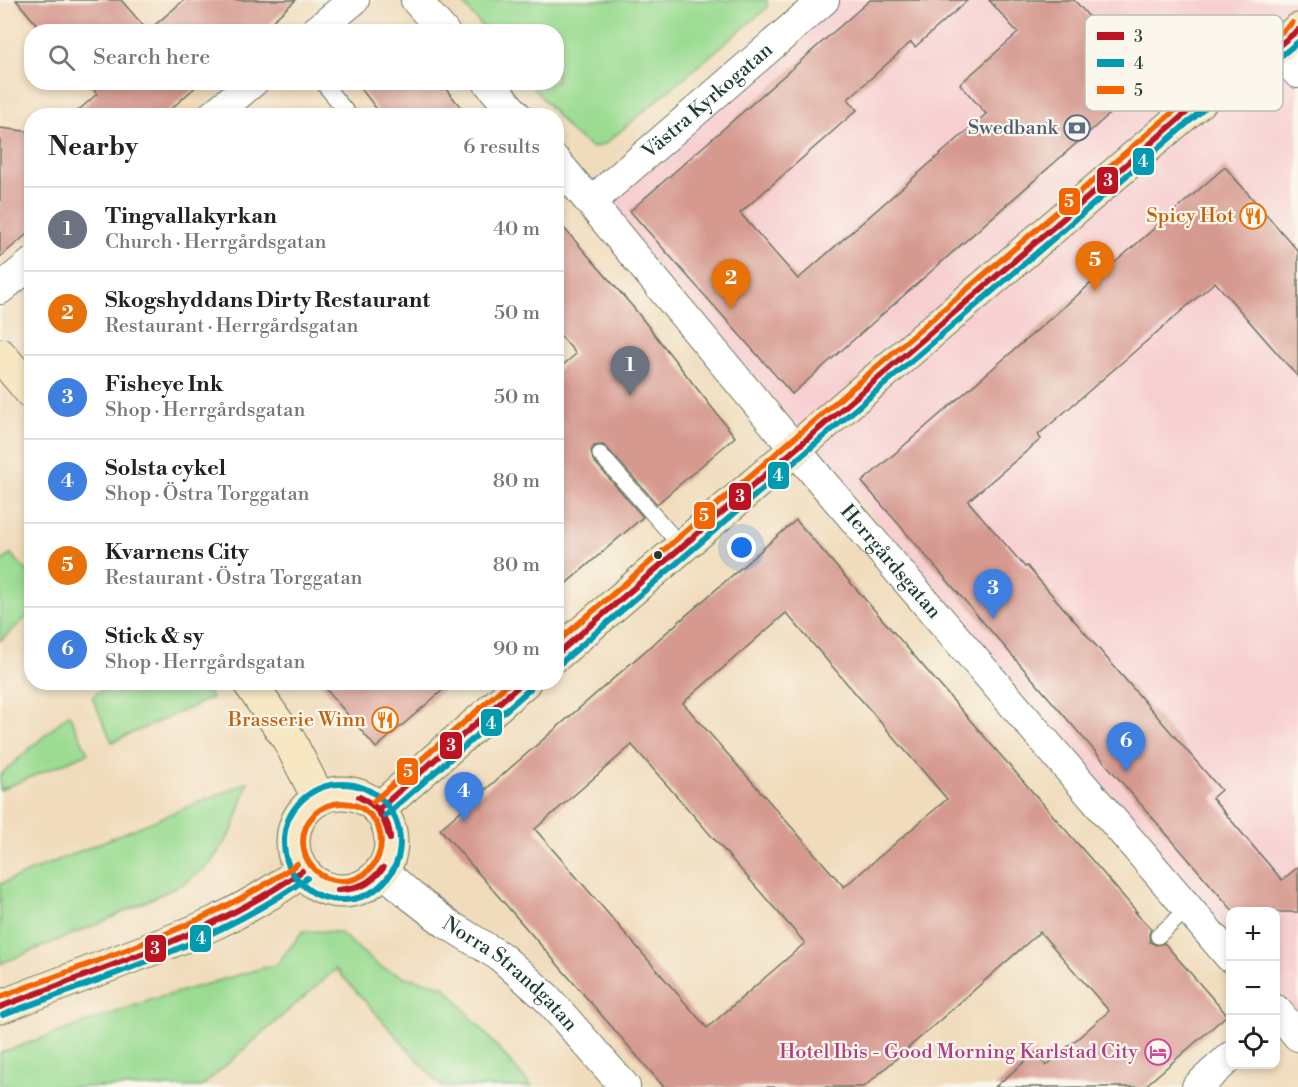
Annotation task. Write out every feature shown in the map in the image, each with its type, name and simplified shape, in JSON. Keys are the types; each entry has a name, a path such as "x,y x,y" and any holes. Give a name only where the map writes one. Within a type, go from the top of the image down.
{"street":[{"path":"325,24 354,0"},
{"path":"416,0 437,24"},
{"name":"Västra Kyrkogatan","path":"592,201 824,0"},
{"path":"1287,39 1298,73"},
{"path":"222,108 243,90"},
{"path":"495,90 510,108"},
{"path":"564,648 1188,111"},
{"name":"Herrgårdsgatan","path":"564,170 795,448 1226,952"},
{"path":"0,289 24,270"},
{"path":"0,355 24,384"},
{"path":"255,690 289,740 319,799"},
{"path":"379,809 515,690"},
{"path":"331,795 356,795 379,809 389,827 391,838 388,860 383,870 364,886 353,890 328,889 317,884 302,871 295,855 293,842 295,828 309,806 331,795"},
{"name":"Norra Strandgatan","path":"383,870 446,923 501,957 546,997 625,1087"},
{"path":"0,1007 203,930 245,909 302,871"},
{"path":"1278,1015 1298,1036"},
{"path":"1197,1087 1226,1061"}],"lane":[{"path":"329,90 343,108"},
{"path":"600,454 682,546"},
{"path":"1158,936 1189,908"}],"shaded area":[{"path":"832,0 1298,0 1298,1013 1280,992 1280,907 1226,907 1226,929 601,200"}],"green space":[{"path":"460,0 767,0 767,8 605,144 592,148 564,124 564,108 550,108 535,90 564,90 564,24 480,24"},
{"path":"11,554 24,568 24,619 0,641 0,563"},
{"path":"101,690 206,690 212,698 112,742 92,697"},
{"path":"69,714 88,753 0,790 0,775"},
{"path":"248,782 232,831 210,864 184,883 107,920 0,964 0,884"},
{"path":"303,931 339,932 380,967 405,977 444,986 532,1087 442,1087 336,969 201,1087 0,1087 0,1053 151,1000 277,964"}],"building":[{"path":"16,0 121,0 142,24 36,24"},
{"path":"184,0 296,0 269,24 156,24"},
{"path":"870,0 968,0 915,47 911,42 848,99 857,110 740,213 798,279 986,114 960,84 1018,33 989,0 1074,0 1088,15 1085,15 1085,111 1113,111 792,394 630,211"},
{"path":"94,90 192,90 172,108 81,108 97,94"},
{"path":"362,90 447,90 461,108 376,108"},
{"path":"0,128 24,131 24,237 0,257"},
{"path":"1225,167 1298,251 1298,377 1215,282 1038,435 1041,439 968,501 1221,790 1212,798 1282,880 1298,867 1298,912 1280,912 1280,907 1230,907 862,482"},
{"path":"564,228 633,307 735,437 657,504 607,448 603,445 594,446 591,451 593,460 643,517 564,585 564,364 576,354 564,340"},
{"path":"796,520 1137,912 1135,912 1151,929 1150,942 1156,945 1164,943 1226,1016 1144,1087 995,1087 1035,1053 1046,1066 1109,1011 1040,932 864,1087 664,1087 440,829","holes":["786,613 947,799 844,887 683,703","632,745 805,943 707,1028 535,829"]},
{"path":"327,690 443,690 376,748"}],"transit line":[{"name":"5","path":"1283,31 1292,23"},
{"name":"3","path":"1283,42 1298,30"},
{"name":"4","path":"1283,54 1298,42"},
{"name":"5","path":"564,636 1174,111"},
{"name":"3","path":"564,648 1188,111"},
{"name":"4","path":"564,660 1201,111"},
{"name":"5","path":"373,802 501,690"},
{"name":"3","path":"379,809 514,690"},
{"name":"4","path":"385,816 529,690"},
{"name":"4","path":"342,784 364,789 383,801 395,820 400,842 395,864 383,883 364,895 342,900 320,895 301,883 289,864 284,842 289,820 301,801 320,789 342,784"},
{"name":"3","path":"359,797 377,809 385,819 390,839"},
{"name":"3","path":"359,797 372,805 380,814 390,839"},
{"name":"5","path":"342,803 357,806 374,820 381,842 378,857 364,874 342,881 327,878 310,864 303,842 306,827 320,810 342,803"},
{"name":"5","path":"0,997 115,955 190,923 227,906 297,864"},
{"name":"3","path":"338,890 363,884 383,868"},
{"name":"3","path":"338,890 353,889 364,885 383,868"},
{"name":"3","path":"0,1007 117,964 194,932 267,894 302,871"},
{"name":"4","path":"3,1015 121,972 198,940 272,901 307,878"}],"place":[{"name":"Swedbank","path":"1077,128"},
{"name":"Spicy Hot","path":"1253,216"},
{"name":"Kvarnens City","path":"1095,291"},
{"name":"Skogshyddans Dirty Restaurant","path":"731,309"},
{"name":"Tingvallakyrkan","path":"630,396"},
{"name":"Fisheye Ink","path":"993,619"},
{"name":"Brasserie Winn","path":"385,720"},
{"name":"Stick & sy","path":"1126,772"},
{"name":"Solsta cykel","path":"464,822"},
{"name":"Hotel Ibis - Good Morning Karlstad City","path":"1158,1052"}]}
